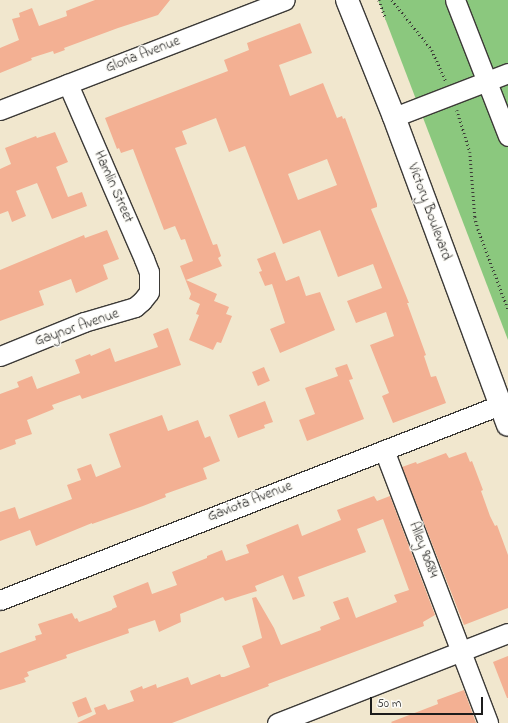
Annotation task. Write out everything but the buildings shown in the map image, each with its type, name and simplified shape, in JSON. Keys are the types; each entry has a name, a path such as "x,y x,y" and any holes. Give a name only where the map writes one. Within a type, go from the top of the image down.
{"main road":[{"name":"Victory Boulevard","path":"347,0 394,117 508,425"}],"street":[{"name":"Gloria Avenue","path":"0,110 285,0"},
{"path":"455,0 508,136"},
{"path":"394,117 508,73"},
{"name":"Hamlin Street","path":"68,84 144,259 149,272 148,292"},
{"name":"Gaynor Avenue","path":"0,356 84,322 135,307 142,301 148,292"},
{"name":"Gaviota Avenue","path":"0,600 500,405"},
{"name":"Alley 90684","path":"384,450 488,723"},
{"path":"277,723 508,633"}],"path":[{"path":"379,0 386,18"},
{"path":"392,0 432,50 447,85"},
{"path":"455,106 470,152 475,218 508,309"}],"green space":[{"path":"378,0 508,0 508,340"}]}
